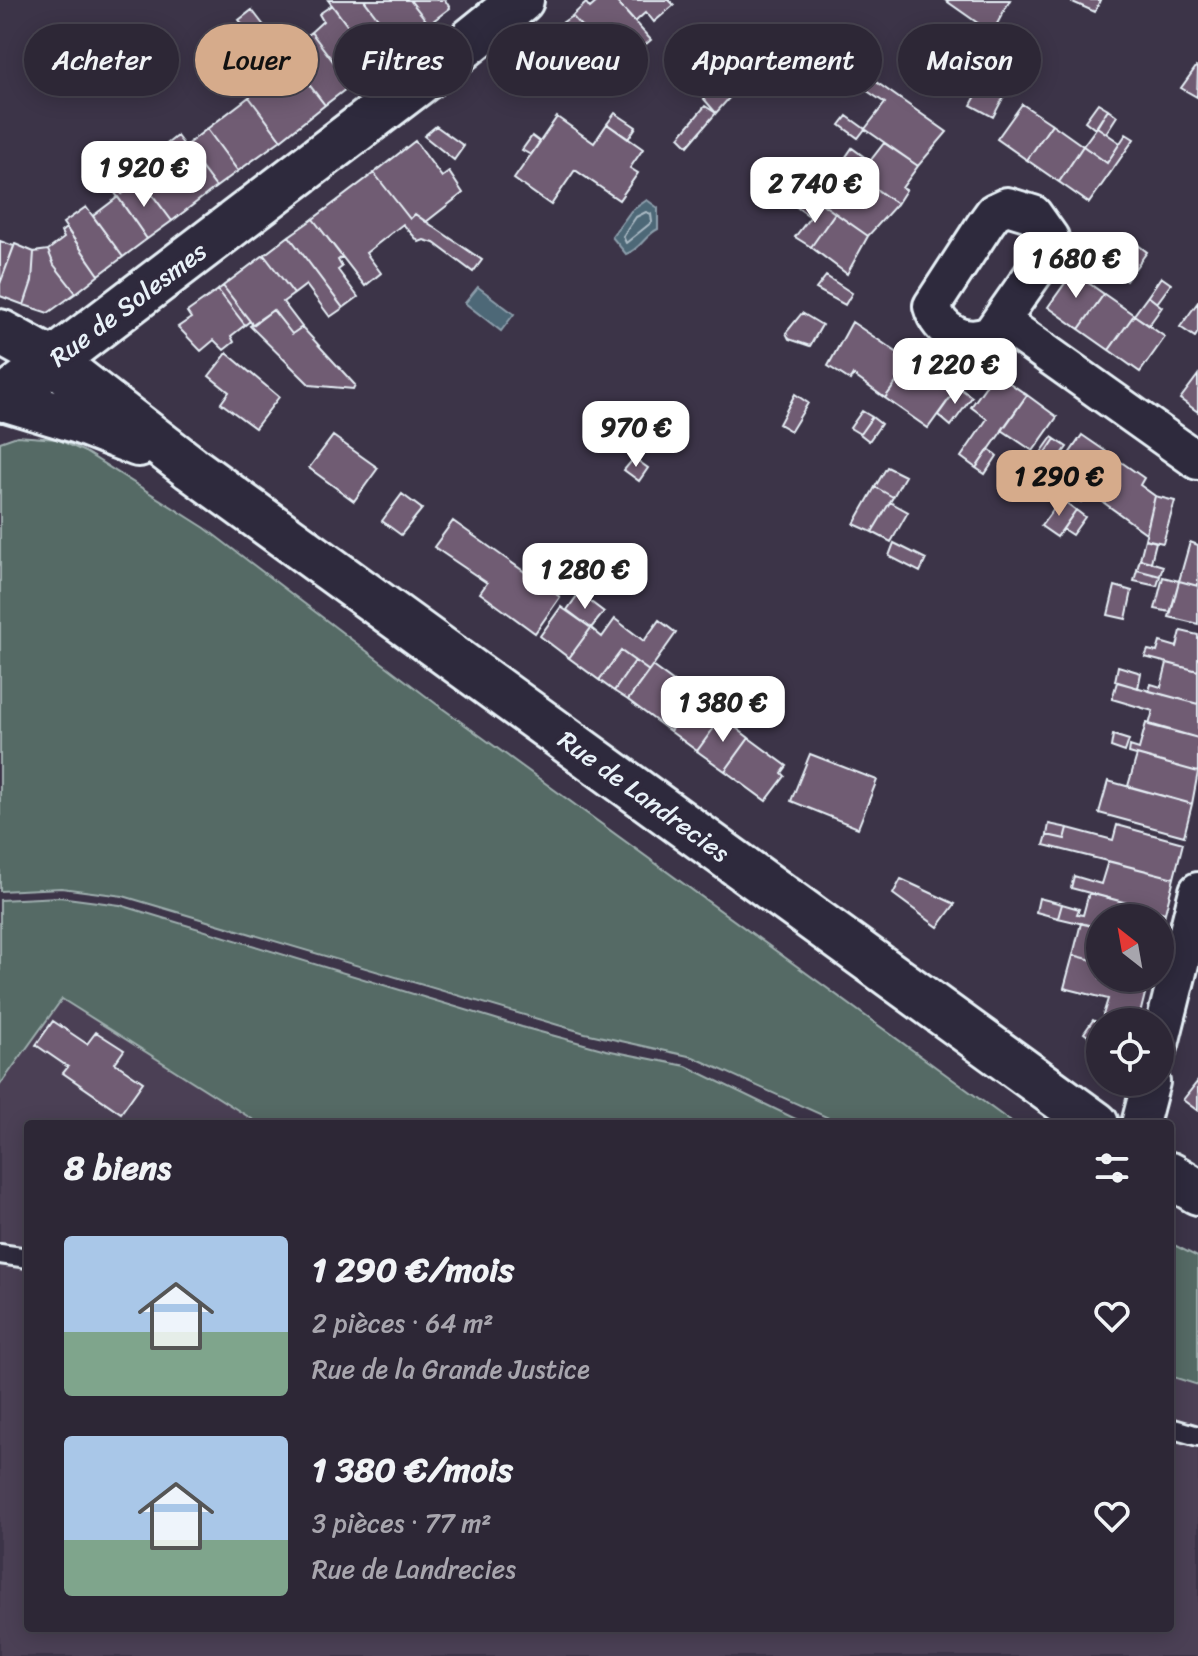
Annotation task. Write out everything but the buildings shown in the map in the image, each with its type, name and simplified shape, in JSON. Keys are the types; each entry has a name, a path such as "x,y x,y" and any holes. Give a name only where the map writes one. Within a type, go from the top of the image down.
{"main road":[{"name":"Rue de Solesmes","path":"1,399 427,76 521,0"},
{"name":"Rue de Landrecies","path":"0,332 53,361 191,468 1090,1120"},
{"name":"Rue de Landrecies","path":"1,399 79,421 191,468"},
{"path":"1174,1177 1198,1192"}],"street":[{"path":"1001,321 1198,461"},
{"path":"1169,1008 1198,891"},
{"path":"1141,1120 1147,1096"}],"lane":[{"path":"0,1254 24,1257"},
{"path":"1174,1429 1198,1436"}],"shaded area":[{"path":"62,998 254,1120 24,1120 24,1632 1174,1632 1174,1377 1198,1385 1198,1656 0,1656 0,1085"}],"green space":[{"path":"17,436 57,439 85,452 205,528 435,703 1008,1120 833,1120 693,1057 585,1033 123,896 61,888 0,891 0,442"},
{"path":"59,897 120,905 522,1027 606,1050 686,1066 798,1120 254,1120 62,999 0,1085 0,900"},
{"path":"1174,1245 1198,1257 1198,1385 1174,1377"}],"water":[{"path":"647,200 658,208 658,229 626,254 612,237 631,211"},
{"path":"478,287 514,314 501,331 465,303"}]}
